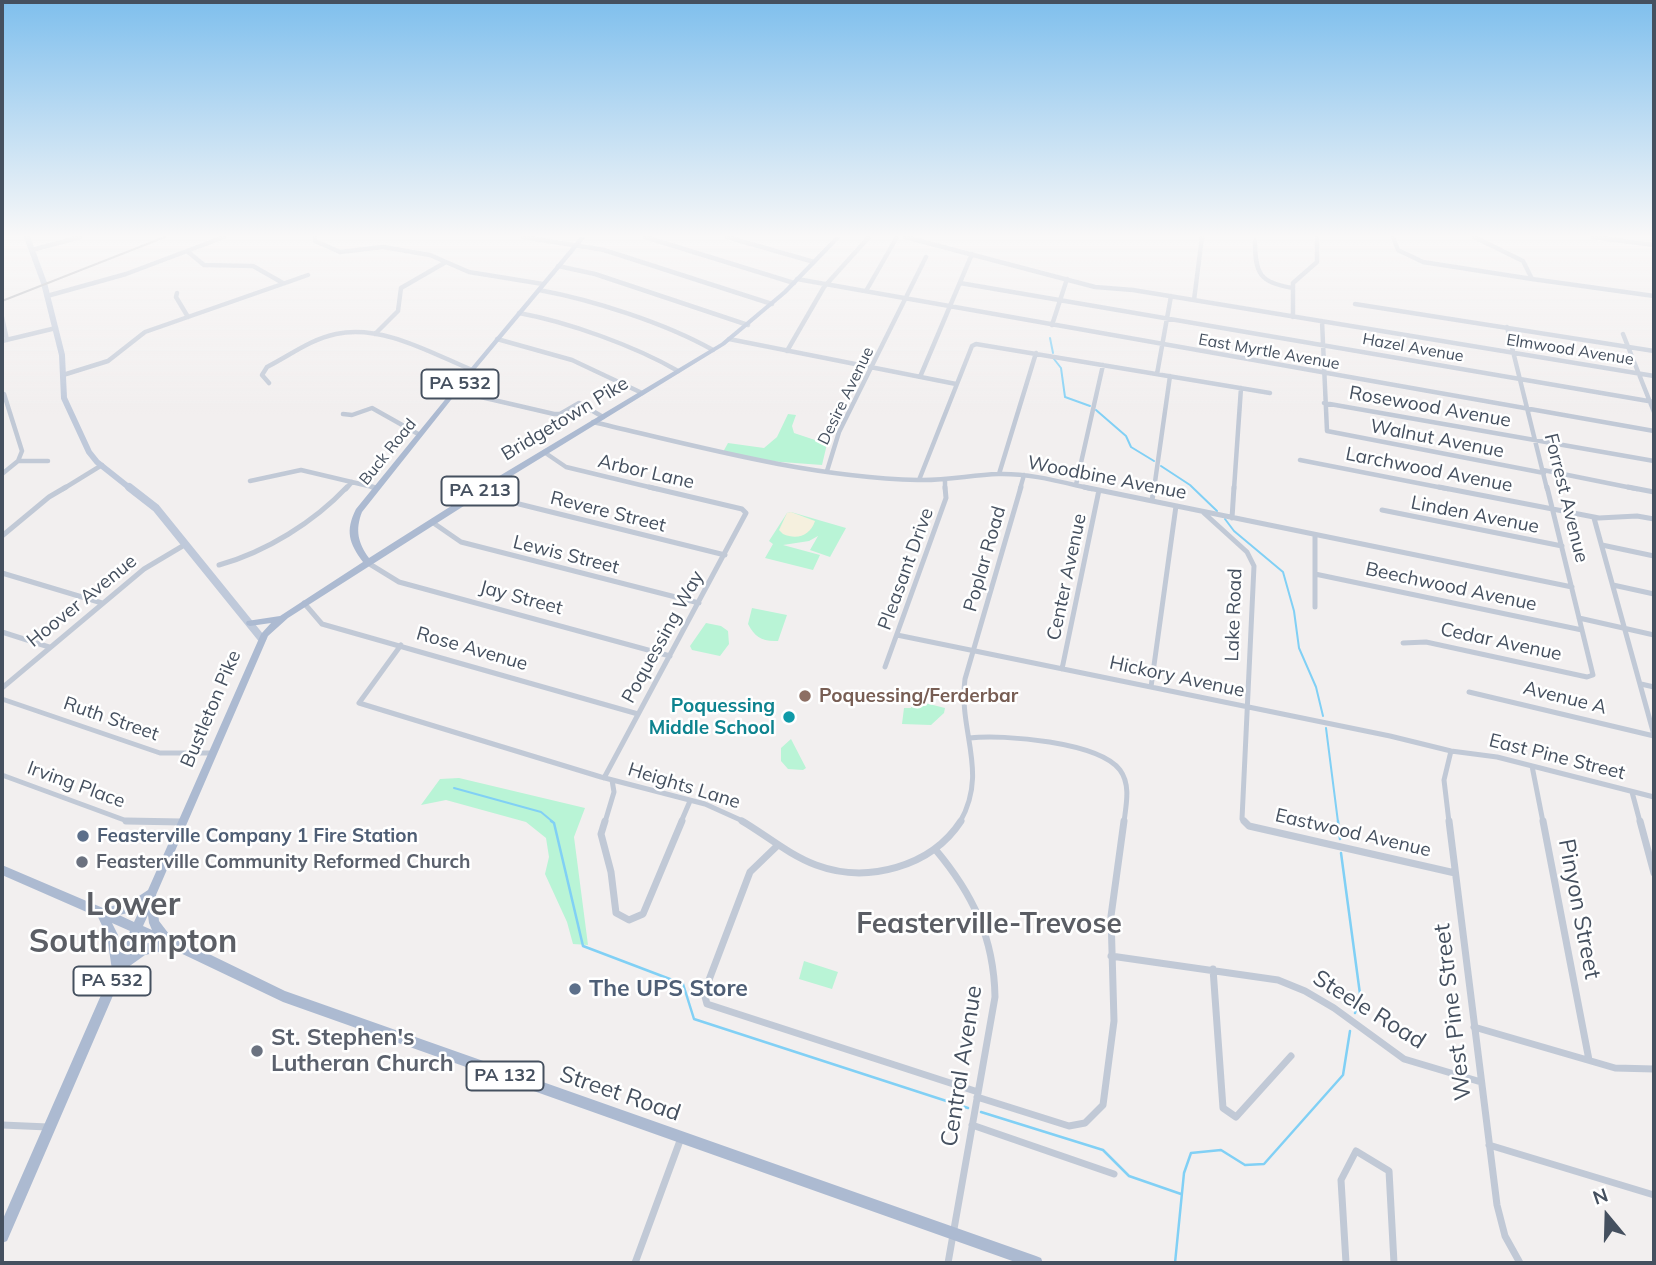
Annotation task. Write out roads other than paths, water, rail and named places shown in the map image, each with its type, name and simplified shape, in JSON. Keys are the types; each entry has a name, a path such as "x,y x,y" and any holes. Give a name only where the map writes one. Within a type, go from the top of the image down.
{"main road":[{"name":"Bustleton Pike","path":"2,1237 262,639 144,496 102,466 89,452 67,406 56,328 47,296"},
{"name":"Buck Road","path":"368,563 355,545 352,532 359,511 533,296"},
{"name":"Bridgetown Pike","path":"262,639 281,619 304,603 489,486 713,350 748,325 780,296"},
{"path":"250,623 281,619"},
{"name":"Street Road","path":"2,870 283,996 1036,1263"},
{"path":"151,892 154,923 172,944 139,952 117,968 112,935 102,914 133,907 151,892"}],"street":[{"path":"176,296 188,317"},
{"path":"63,375 104,363 137,336 247,296"},
{"path":"375,334 398,311 400,296"},
{"path":"570,296 688,336 713,350"},
{"path":"661,296 748,325"},
{"path":"747,296 772,304"},
{"path":"787,351 819,296"},
{"name":"East Myrtle Avenue","path":"892,296 1654,431"},
{"name":"Desire Avenue","path":"827,471 839,432 908,296"},
{"path":"920,377 954,296"},
{"name":"Hazel Avenue","path":"1037,296 1652,402"},
{"path":"1052,325 1061,296"},
{"path":"1157,374 1171,296"},
{"name":"Elmwood Avenue","path":"1171,296 1654,376"},
{"path":"1293,296 1293,317"},
{"path":"1355,304 1654,351"},
{"path":"519,313 541,317 652,356 678,371"},
{"path":"2,317 4,341 56,328"},
{"path":"1322,321 1324,403"},
{"name":"Forrest Avenue","path":"1507,327 1592,677"},
{"path":"269,383 262,375 264,369 316,341 345,332 375,334 472,370"},
{"path":"1623,334 1654,412"},
{"path":"497,339 540,350 621,381 642,393"},
{"path":"729,339 956,384"},
{"name":"Pleasant Drive","path":"919,480 972,345 1036,353"},
{"path":"999,474 1036,353 1270,393"},
{"name":"Center Avenue","path":"1076,485 1103,365"},
{"path":"1152,501 1170,376"},
{"path":"1232,518 1241,388"},
{"path":"455,391 554,414 560,414 579,402 603,416"},
{"path":"2,474 18,461 22,450 4,394"},
{"name":"Walnut Avenue","path":"1324,403 1327,431 1654,492"},
{"name":"Rosewood Avenue","path":"1324,403 1654,461"},
{"path":"343,414 352,415 372,408 420,435"},
{"name":"Woodbine Avenue","path":"593,422 748,459 827,471 919,480 999,474 1024,475 1572,587"},
{"name":"Arbor Lane","path":"544,452 555,462 573,469 744,510"},
{"name":"Larchwood Avenue","path":"1300,460 1594,518 1637,516 1654,519"},
{"path":"18,461 48,461"},
{"path":"298,470 302,461"},
{"path":"2,536 54,493 102,466"},
{"path":"250,481 298,470 377,488"},
{"name":"Poplar Road","path":"973,651 1024,475"},
{"name":"Pleasant Drive","path":"885,667 946,498 945,480"},
{"path":"219,565 240,560 327,507 352,482"},
{"name":"Revere Street","path":"489,486 506,499 519,504 725,555"},
{"name":"Center Avenue","path":"1062,669 1099,490"},
{"path":"1151,687 1176,506"},
{"name":"Poquessing Way","path":"608,779 638,714 746,517 744,510"},
{"name":"Linden Avenue","path":"1382,510 1562,546"},
{"name":"Lake Road","path":"1202,512 1247,552 1254,566 1240,817 1245,823"},
{"path":"1594,518 1654,736"},
{"name":"Lewis Street","path":"432,522 461,542 699,603"},
{"path":"1315,534 1315,607"},
{"name":"Hoover Avenue","path":"2,688 154,562 186,544"},
{"path":"1602,545 1654,556"},
{"name":"Jay Street","path":"368,563 399,582 670,656"},
{"path":"2,573 102,603"},
{"name":"Beechwood Avenue","path":"1315,574 1582,630"},
{"path":"1613,584 1654,594"},
{"name":"Rose Avenue","path":"304,603 323,624 638,714"},
{"path":"1579,618 1654,635"},
{"path":"2,632 49,647"},
{"name":"Hickory Avenue","path":"897,635 1391,736 1451,751"},
{"name":"Cedar Avenue","path":"1403,643 1426,642 1592,677"},
{"name":"Heights Lane","path":"401,645 359,703 608,779 690,801 745,821 808,863 853,873 873,873 899,867 935,849 955,828 973,793 976,771 963,703 973,651"},
{"path":"1641,684 1654,687"},
{"name":"Avenue A","path":"1469,692 1654,736"},
{"name":"Ruth Street","path":"2,699 164,754 213,753"},
{"path":"778,845 750,872 704,993 707,1004 977,1094 1061,1125 1076,1125 1092,1118 1106,1097 1114,1021 1111,916 1128,792 1121,771 1097,754 1000,734 970,738"},
{"name":"East Pine Street","path":"1451,751 1497,757 1654,797"},
{"name":"West Pine Street","path":"1451,751 1444,780 1480,1082 1497,1205 1505,1236 1520,1263"},
{"name":"Pinyon Street","path":"1532,766 1589,1060"},
{"name":"Irving Place","path":"2,775 127,821 183,822"},
{"path":"608,779 614,792 601,834 611,872 616,913 623,919 636,919 643,914 690,801"},
{"path":"1633,792 1654,873"},
{"name":"Eastwood Avenue","path":"1245,823 1455,873"},
{"name":"Central Avenue","path":"935,849 966,886 977,904 993,952 995,997 947,1263"},
{"name":"Steele Road","path":"1111,956 1266,978 1299,988 1334,1008 1404,1059 1480,1082"},
{"path":"1213,970 1223,1108 1236,1116 1291,1056"},
{"path":"1474,1027 1627,1070 1654,1069"},
{"path":"2,1125 48,1127"},
{"path":"972,1125 1114,1174"},
{"path":"635,1263 681,1138"},
{"path":"1489,1145 1654,1195"},
{"path":"1346,1263 1341,1180 1356,1151 1390,1171 1394,1263"}],"waterway":[{"path":"1050,338 1053,353"},
{"path":"1054,359 1061,368 1065,397 1090,406"},
{"path":"1096,410 1126,436 1131,447 1154,461"},
{"path":"1161,466 1190,485 1217,511"},
{"path":"1225,519 1234,531 1283,572 1294,611 1299,648 1316,687 1323,716"},
{"path":"1326,728 1338,822"},
{"path":"454,788 541,812 553,822"},
{"path":"551,821 554,823 583,946 683,984 694,1019 968,1108"},
{"path":"1338,821 1340,839"},
{"path":"1341,853 1360,994 1355,1013"},
{"path":"1175,1263 1184,1173 1191,1153 1221,1150 1245,1165 1264,1164 1343,1075 1350,1031"},
{"path":"981,1112 1103,1150 1129,1176 1181,1194"}],"railway":[{"path":"2,301 15,296"}],"place":[{"name":"Poquessing/Ferderbar","path":"805,696"},
{"name":"Poquessing Middle School","path":"789,717"},
{"name":"Feasterville Company 1 Fire Station","path":"83,836"},
{"name":"Feasterville Community Reformed Church","path":"82,862"},
{"name":"The UPS Store","path":"575,989"},
{"name":"St. Stephen's Lutheran Church","path":"257,1051"}],"district":[{"name":"Lower Southampton","path":"133,924"},
{"name":"Feasterville-Trevose","path":"989,925"}]}
